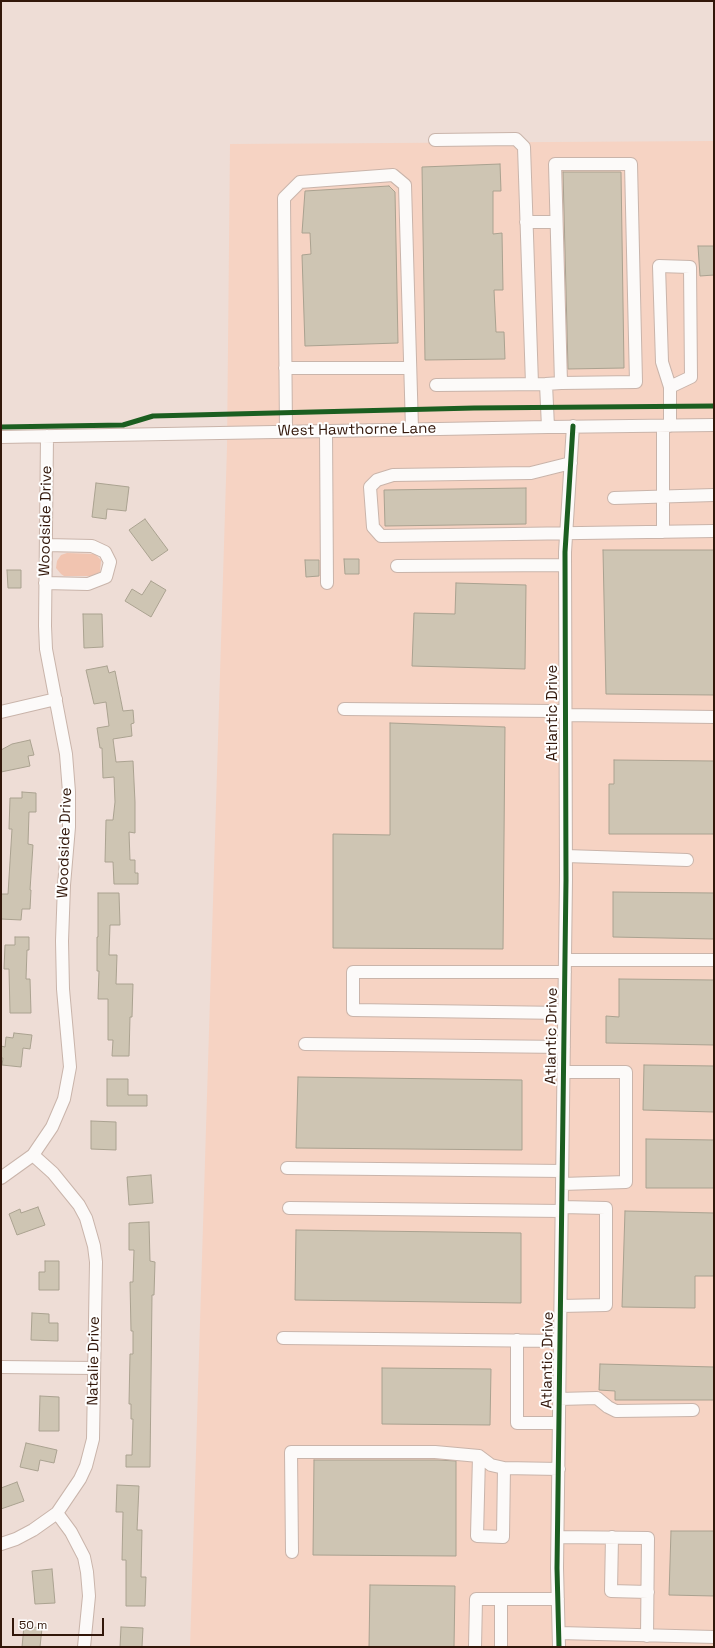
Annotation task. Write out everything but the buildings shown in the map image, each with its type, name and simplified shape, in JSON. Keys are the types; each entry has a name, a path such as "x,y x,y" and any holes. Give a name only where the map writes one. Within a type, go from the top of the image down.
{"street":[{"path":"436,140 516,139 524,147 532,384"},
{"path":"436,385 561,384 636,382 631,164 555,164 561,384"},
{"path":"286,432 284,198 300,182 393,175 405,185 412,429"},
{"path":"526,222 556,222"},
{"path":"663,532 666,426 670,387 662,362 659,266 690,267 691,377 670,387"},
{"path":"285,368 410,368"},
{"path":"546,384 548,427"},
{"name":"West Hawthorne Lane","path":"1,438 573,426 714,425"},
{"name":"Atlantic Drive","path":"559,1647 559,1399 566,856 565,565 573,426"},
{"path":"326,431 327,583"},
{"name":"Woodside Drive","path":"1,1178 34,1155 57,1117 64,1098 70,1067 63,989 62,941 64,885 69,827 69,792 66,754 46,648 46,436"},
{"path":"571,464 531,473 394,475 377,480 370,487 373,527 381,536 714,531"},
{"path":"614,498 714,495"},
{"path":"45,583 88,584 106,577 110,562 105,552 92,546 46,545"},
{"path":"397,566 565,565"},
{"path":"1,712 56,699"},
{"path":"344,709 559,711 565,714 714,717"},
{"path":"566,856 687,860"},
{"path":"565,960 714,960"},
{"path":"564,1013 353,1010 353,972 565,972"},
{"path":"305,1044 564,1047"},
{"path":"287,1168 562,1178 626,1182 626,1072 563,1072"},
{"name":"Natalie Drive","path":"1,1544 16,1539 33,1530 57,1513 80,1479 90,1452 94,1423 96,1262 91,1232 79,1205 53,1173 34,1155"},
{"path":"290,1208 606,1208 606,1305 561,1306"},
{"path":"283,1338 560,1341"},
{"path":"518,1340 518,1423 559,1424"},
{"path":"1,1367 94,1368"},
{"path":"559,1399 598,1398 608,1407 616,1411 694,1410"},
{"path":"292,1552 291,1452 435,1452 479,1456 491,1465 504,1468 559,1469"},
{"path":"479,1456 477,1536 503,1537 504,1468"},
{"path":"57,1513 71,1532 84,1557 89,1596 84,1647"},
{"path":"558,1537 648,1538 647,1636"},
{"path":"612,1537 611,1591 648,1592"},
{"path":"475,1647 476,1599 558,1599"},
{"path":"501,1647 502,1599"},
{"path":"558,1633 714,1637"}],"shaded area":[{"path":"714,141 714,1647 190,1647 227,447 230,144"},
{"path":"67,553 95,554 101,560 100,572 92,576 64,576 56,568 57,561 61,555"}],"cycle path":[{"path":"1,427 123,425 153,416 474,408 714,406"},
{"path":"559,1647 557,1568 566,880 565,552 573,426"}]}
